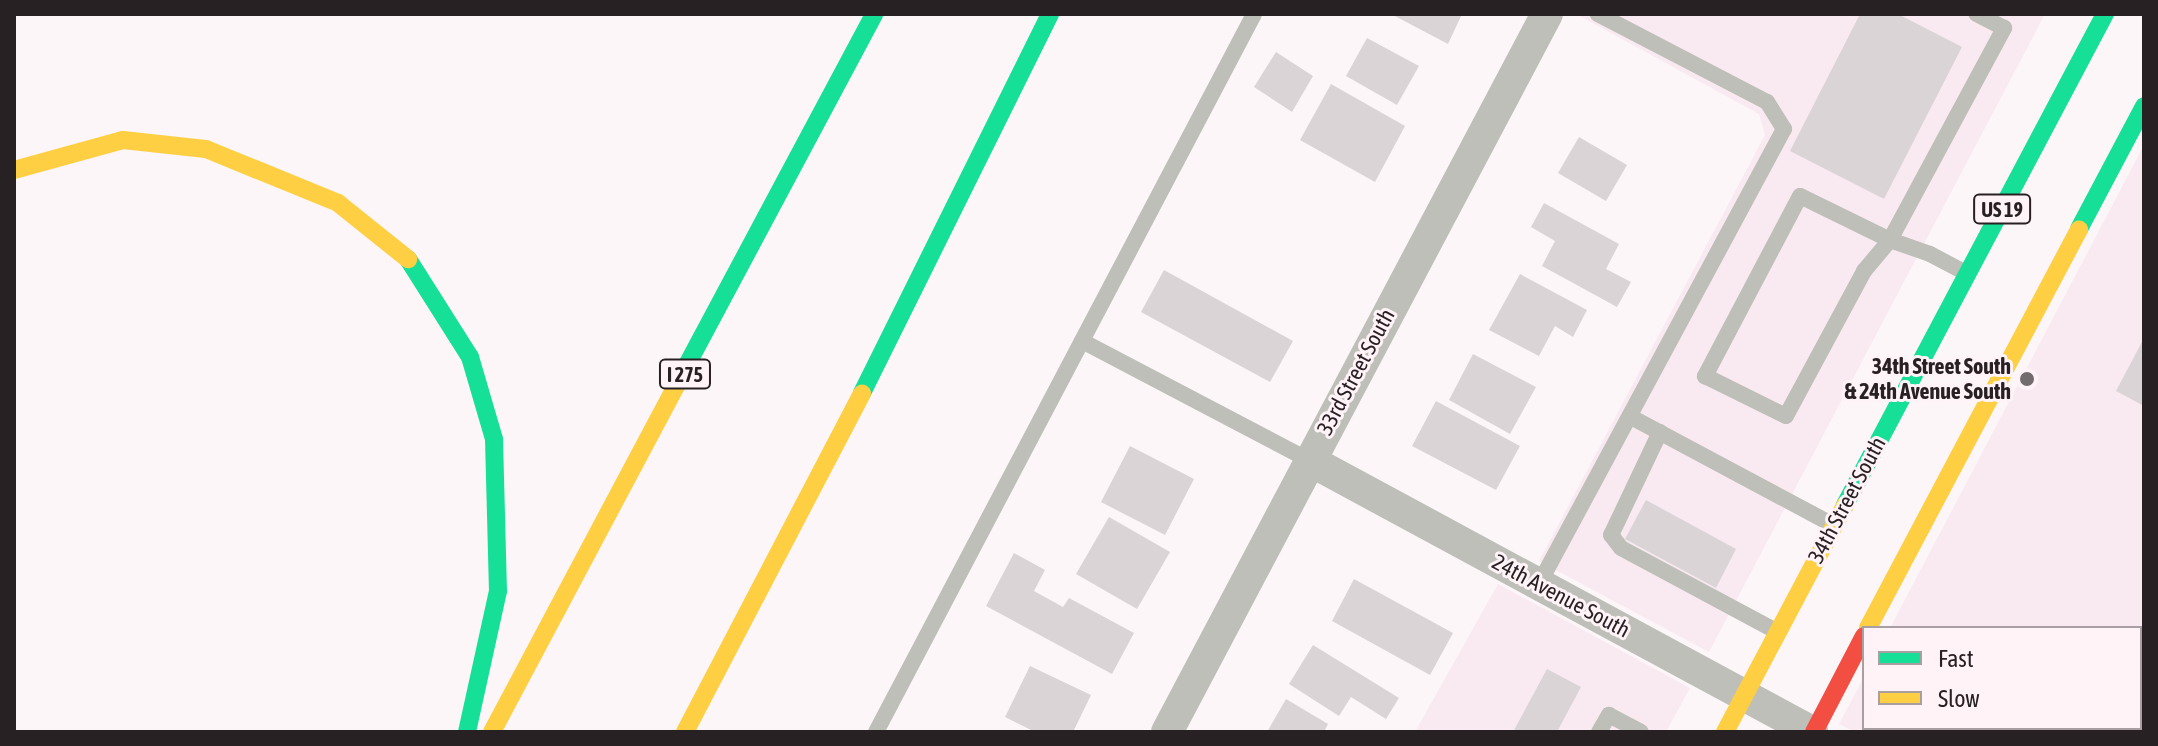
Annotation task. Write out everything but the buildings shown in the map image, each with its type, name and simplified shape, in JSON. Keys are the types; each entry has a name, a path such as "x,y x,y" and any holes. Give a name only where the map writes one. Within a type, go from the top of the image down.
{"highway":[{"name":"I 275","path":"492,732 874,14"},
{"path":"685,732 964,196 1050,14"},
{"name":"34th Street South","path":"1725,732 2105,14"},
{"path":"1869,626 2144,106"},
{"path":"14,170 123,140 206,149 338,203 400,246 470,357 494,439 498,591 467,732"},
{"path":"1813,732 1862,640"}],"street":[{"name":"33rd Street South","path":"1167,732 1547,14"},
{"name":"24th Avenue South","path":"1309,460 1813,732"}],"lane":[{"path":"876,732 1254,14"},
{"path":"1539,584 1784,129 1767,102 1598,14"},
{"path":"1968,274 1890,240 1800,196 1705,376 1786,416 1864,271 1890,240 2004,28 1976,14"},
{"path":"1082,341 1309,460"},
{"path":"1631,417 1834,525"},
{"path":"1660,432 1611,535 1621,548 1778,632"},
{"path":"1599,732 1609,715 1641,732"}],"shaded area":[{"path":"1576,14 2045,14 1709,652 1539,561 1765,135 1759,114"},
{"path":"2144,145 2144,732 1855,732 1839,724 1862,681 1862,730 2142,730 2142,626 1891,626"},
{"path":"1498,584 1690,688 1666,732 1415,732"}],"traffic: fast":[{"path":"680,378 874,14"},
{"path":"862,393 1050,14"},
{"path":"1845,505 2105,14"},
{"path":"2079,229 2144,106"},
{"path":"408,259 470,357 494,439 498,591 467,732"}],"traffic: slow":[{"path":"14,170 123,140 206,149 338,203 408,259"},
{"path":"1869,626 2079,229"},
{"path":"492,732 680,378"},
{"path":"685,732 862,393"},
{"path":"1725,732 1845,505"}],"traffic: jam":[{"path":"1814,732 1862,640"}],"place":[{"name":"34th Street South & 24th Avenue South","path":"2027,379"}]}
